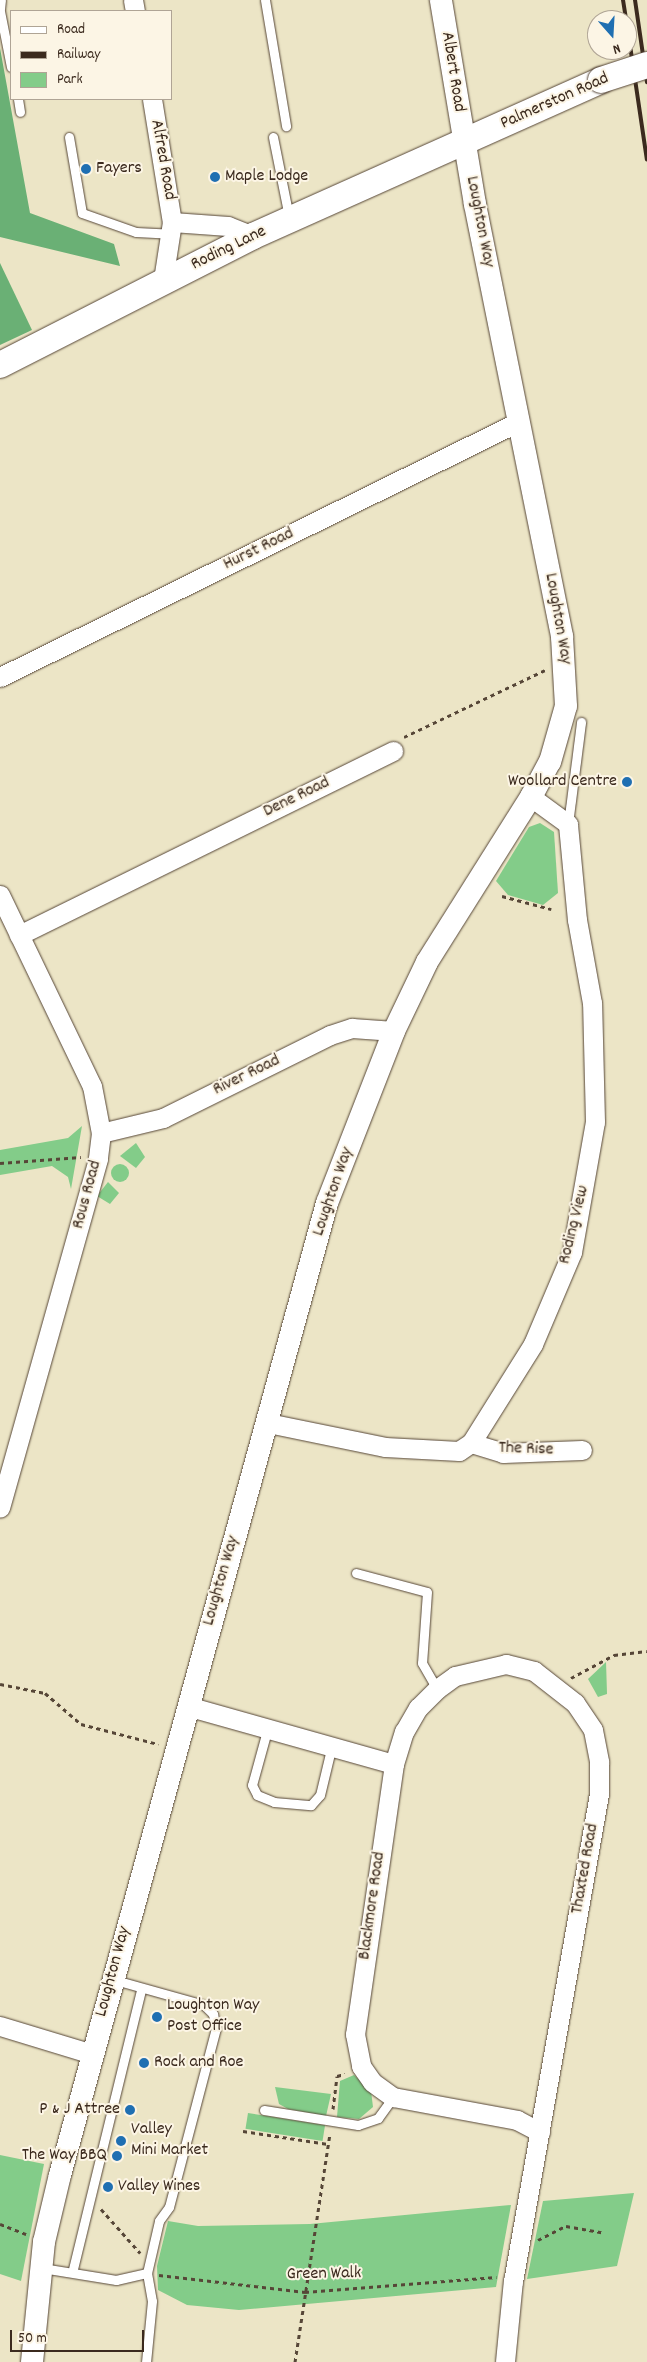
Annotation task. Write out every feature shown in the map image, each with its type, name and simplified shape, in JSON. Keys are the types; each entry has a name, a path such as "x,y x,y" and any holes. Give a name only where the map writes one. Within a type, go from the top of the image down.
{"main road":[{"name":"Palmerston Road","path":"464,143 601,80 647,65"},
{"name":"Roding Lane","path":"0,365 163,280 253,236 464,143"}],"street":[{"name":"Albert Road","path":"441,0 464,143"},
{"name":"Alfred Road","path":"152,100 172,228 163,280"},
{"name":"Loughton Way","path":"32,2362 44,2242 112,1979 187,1706 268,1423 327,1203 394,1031 458,908 531,797 550,762 566,706 566,660 464,143"},
{"name":"Alfred Road","path":"172,228 228,226 253,236"},
{"name":"Hurst Road","path":"0,678 518,422"},
{"name":"Dene Road","path":"19,935 393,750"},
{"path":"531,797 568,824"},
{"name":"Roding View","path":"471,1443 533,1344 572,1252 584,1198 595,1122 597,1066 568,824"},
{"name":"Rous Road","path":"0,895 92,1086 101,1133 98,1159 0,1507"},
{"name":"River Road","path":"101,1133 164,1118 330,1035 352,1028 394,1031"},
{"path":"268,1423 385,1447 446,1453 471,1443"},
{"name":"The Rise","path":"471,1443 503,1453 582,1450"},
{"name":"Thaxted Road","path":"394,1764 404,1732 418,1708 437,1690 455,1676 506,1664 534,1671 554,1686 575,1703 593,1730 599,1794 540,2132 508,2279 505,2362"},
{"path":"187,1706 268,1727 394,1764"},
{"name":"Blackmore Road","path":"394,1764 355,2034 361,2066 372,2082 393,2097 517,2120 540,2132"},
{"path":"0,2026 92,2054"}],"lane":[{"path":"1,0 0,10 10,62"},
{"path":"265,0 286,126"},
{"path":"18,100 20,112"},
{"path":"69,137 82,213 136,232 172,228"},
{"path":"273,137 290,220"},
{"path":"568,824 581,722"},
{"path":"356,1572 427,1592 422,1663 437,1690"},
{"path":"268,1727 252,1785 257,1795 274,1802 312,1805 320,1795 332,1745"},
{"path":"112,1979 204,2006 214,2014 216,2028 169,2208 159,2221 147,2273 152,2301 146,2362"},
{"path":"73,2269 88,2195 141,1989"},
{"path":"264,2110 358,2125 378,2118 393,2097"},
{"path":"42,2268 73,2269 116,2280 147,2273"}],"path":[{"path":"393,750 404,745 401,739 566,660"},
{"path":"502,896 551,909"},
{"path":"0,1163 67,1156 98,1159"},
{"path":"554,1686 614,1655 647,1651"},
{"path":"0,1684 45,1693 81,1724 176,1749"},
{"path":"295,2362 332,2121 337,2076"},
{"path":"243,2131 328,2144"},
{"path":"88,2195 96,2196 93,2206 141,2255 147,2273"},
{"path":"0,2224 34,2237"},
{"path":"533,2240 566,2226 601,2232"},
{"name":"Green Walk","path":"147,2273 305,2292 508,2279"}],"green space":[{"path":"0,48 30,213 114,244 120,266 0,237"},
{"path":"0,263 32,330 0,345"},
{"path":"540,823 554,832 558,893 543,905 508,895 496,881 529,827"},
{"path":"82,1126 71,1189 68,1177 52,1166 0,1175 0,1150 68,1138"},
{"path":"136,1143 145,1157 136,1168 120,1156"},
{"path":"120,1164 126,1167 129,1173 126,1179 120,1182 114,1179 111,1173 114,1167"},
{"path":"108,1182 119,1193 110,1204 97,1196"},
{"path":"606,1662 607,1694 598,1697 588,1679"},
{"path":"354,2075 371,2091 373,2107 359,2119 337,2117 340,2081"},
{"path":"275,2087 331,2094 326,2116 288,2109 279,2104"},
{"path":"248,2113 325,2125 323,2141 245,2129"},
{"path":"0,2155 44,2164 21,2281 0,2274"},
{"path":"634,2193 617,2266 527,2279 543,2201"},
{"path":"511,2205 496,2287 239,2310 187,2305 158,2290 157,2266 168,2221 198,2226 310,2224"}],"railway":[{"path":"623,0 624,10"},
{"path":"635,0 647,82"},
{"path":"632,60 647,160"}],"place":[{"name":"Fayers","path":"86,169"},
{"name":"Maple Lodge","path":"215,177"},
{"name":"Woollard Centre","path":"627,782"},
{"name":"Loughton Way Post Office","path":"157,2017"},
{"name":"Rock and Roe","path":"144,2063"},
{"name":"P & J Attree","path":"130,2110"},
{"name":"Valley Mini Market","path":"121,2141"},
{"name":"The Way BBQ","path":"117,2156"},
{"name":"Valley Wines","path":"108,2187"}]}
